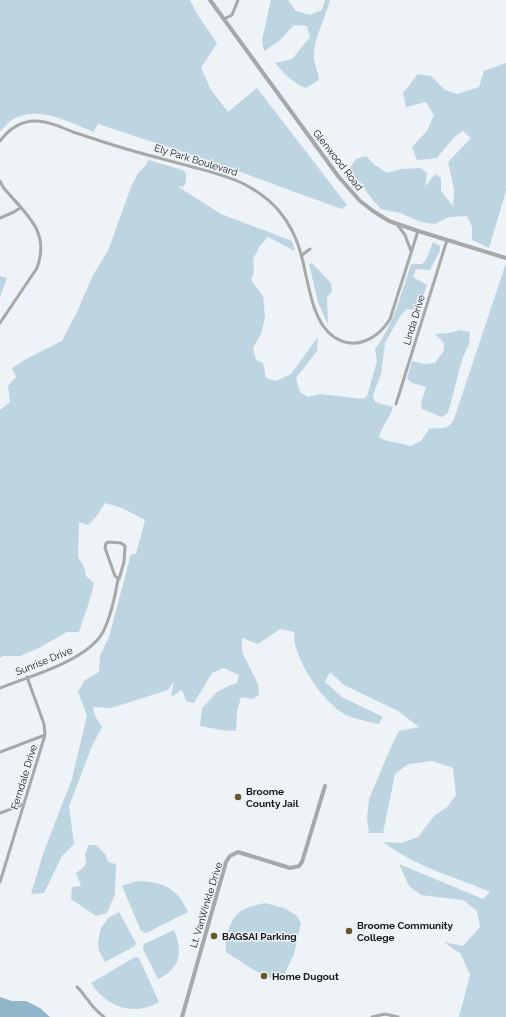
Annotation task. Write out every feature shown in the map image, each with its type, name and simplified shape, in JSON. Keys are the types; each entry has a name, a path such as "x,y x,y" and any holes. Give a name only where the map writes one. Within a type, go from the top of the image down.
{"street":[{"name":"Glenwood Road","path":"210,0 350,191 373,211 397,224 506,258"},
{"path":"224,19 232,15 238,0"},
{"name":"Ely Park Boulevard","path":"0,141 7,132 24,122 36,121 49,123 115,146 230,178 258,192 278,210 291,227 302,254 316,312 322,324 334,337 347,342 355,343 372,338 385,327 390,319 418,231"},
{"path":"0,181 37,229 42,244 41,258 34,274 0,323"},
{"path":"0,218 20,208"},
{"path":"397,224 405,235 411,251"},
{"name":"Linda Drive","path":"396,404 447,240"},
{"path":"302,254 310,249"},
{"name":"Sunrise Drive","path":"0,688 65,663 82,654 91,647 103,632 118,579 120,579 122,572 125,546 121,543 108,542 106,543 105,548 115,576 118,579"},
{"name":"Ferndale Drive","path":"0,882 45,735 44,724 27,677"},
{"path":"0,752 45,735"},
{"name":"Lt. VanWinkle Drive","path":"182,1017 226,862 230,856 238,852 290,868 299,866 302,862 325,786"},
{"path":"0,813 24,804"},
{"path":"77,987 95,1009 104,1017"},
{"path":"372,1017 384,1014 398,1017"}],"shaded area":[{"path":"0,0 190,0 197,14 217,43 201,68 211,90 228,112 257,88 347,205 342,209 214,162 98,124 94,131 96,133 65,120 44,114 33,114 12,120 0,131"},
{"path":"271,0 288,0 296,11 310,15 322,10 325,0 330,0 316,40 314,52 314,59 319,80 306,88 289,78 275,63 292,59 310,37 307,26 294,25 278,42 264,51 262,40"},
{"path":"506,63 506,191 489,248 472,240 472,227 467,216 449,217 435,224 421,222 400,213 381,209 368,194 362,184 348,171 356,159 366,156 375,165 387,173 401,169 421,168 427,173 425,187 435,174 441,178 441,191 453,206 454,189 448,162 471,138 463,131 454,137 437,158 417,160 412,147 427,131 434,115 426,102 406,107 403,93 418,74 431,76 445,90 457,94 479,87 484,71"},
{"path":"148,160 183,170 186,174 186,182 183,187 177,186 221,214 292,241 295,251 268,237 259,247 253,259 254,272 251,280 263,296 265,317 261,334 253,348 256,360 263,363 266,378 276,381 291,374 318,337 317,351 296,378 300,392 308,397 320,394 364,399 367,396 377,361 375,349 392,319 411,264 422,264 426,260 433,242 440,246 440,251 430,270 416,269 413,277 427,285 418,310 406,309 399,318 385,343 381,374 373,395 375,402 393,407 379,437 384,440 411,446 421,441 429,429 444,428 452,423 506,263 506,1017 459,1017 470,975 461,954 444,942 463,946 480,927 477,911 463,900 421,895 409,886 399,864 483,899 490,892 408,858 383,842 401,843 418,837 434,816 447,807 456,795 453,768 432,761 408,764 395,774 383,833 369,833 367,818 369,799 391,747 399,731 419,727 398,711 344,685 330,672 325,682 342,697 383,717 379,724 355,718 334,707 320,692 308,674 295,644 294,632 280,629 258,644 242,638 242,652 258,684 259,695 253,699 241,697 237,712 236,731 200,726 202,708 217,692 237,683 239,675 224,668 212,673 194,703 186,701 182,690 171,697 174,681 168,690 111,708 93,707 95,716 102,727 92,746 69,806 74,844 62,856 44,893 31,894 44,851 72,779 87,715 78,692 85,680 99,672 100,656 109,637 131,554 136,554 145,520 122,508 105,503 96,517 88,525 79,522 78,557 84,567 86,576 94,583 79,632 67,632 37,649 20,656 3,656 0,658 0,410 10,402 8,386 16,377 12,368 62,341 77,312 93,275 108,251 131,187 138,173 146,165"},
{"path":"312,263 331,283 332,292 327,297 328,325 318,302 309,264"},
{"path":"0,276 7,278 0,297"},
{"path":"460,330 470,332 469,344 462,360 448,413 442,417 422,409 421,404 426,387 412,383 407,379 412,361 425,364 435,363 444,350 444,343 435,334 450,333"},
{"path":"89,845 96,845 106,855 108,862 116,864 115,894 107,913 96,916 71,899 72,887 81,886 76,873 84,867 86,863 85,854"},
{"path":"137,881 162,885 174,891 188,912 146,933 141,931 122,886"},
{"path":"265,903 284,908 296,915 301,923 294,954 283,977 275,980 254,970 226,952 228,931 232,921 238,913 248,908"},
{"path":"119,912 136,943 135,946 105,962 99,951 98,942 101,928 108,918"},
{"path":"174,930 179,945 178,959 176,965 166,975 158,979 143,949 144,944"},
{"path":"135,957 139,958 159,1002 140,1009 130,1009 113,1004 97,991 91,983"},
{"path":"0,997 12,1001 26,1001 40,1008 50,1017 0,1017"}],"place":[{"name":"Broome County Jail","path":"238,797"},
{"name":"Broome Community College","path":"349,931"},
{"name":"BAGSAI Parking","path":"214,936"},
{"name":"Home Dugout","path":"264,976"}]}
